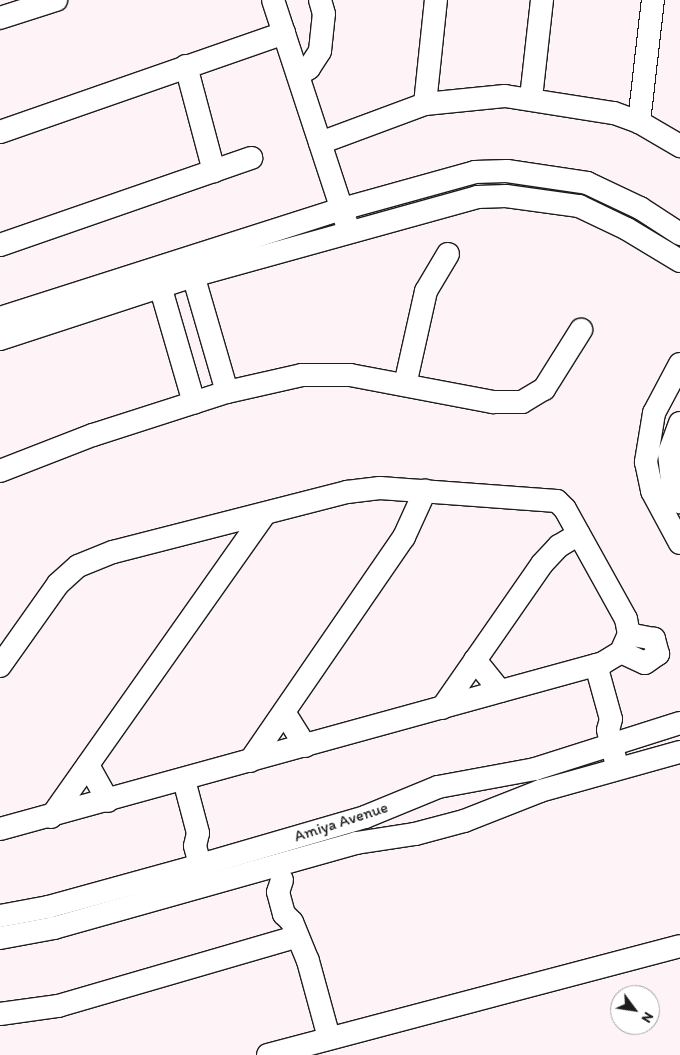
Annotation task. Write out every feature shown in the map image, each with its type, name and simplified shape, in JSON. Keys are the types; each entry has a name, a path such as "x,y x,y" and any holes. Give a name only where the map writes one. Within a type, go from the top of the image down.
{"street":[{"path":"0,18 56,0"},
{"path":"273,0 349,231"},
{"path":"298,75 309,68 320,51 324,14 320,0"},
{"path":"425,104 436,0"},
{"path":"531,98 542,0"},
{"path":"639,122 653,0"},
{"path":"0,132 284,33"},
{"path":"186,66 214,171"},
{"path":"320,143 425,104 504,96 531,98 592,108 639,122 680,146"},
{"path":"0,245 250,158"},
{"path":"0,339 157,277 342,209 444,178 475,172 507,172 587,183 640,208 680,234"},
{"path":"190,266 349,231 450,202 477,197 506,196 579,206 627,229 680,261"},
{"path":"405,385 426,291 448,254"},
{"path":"190,266 227,392"},
{"path":"0,318 157,277"},
{"path":"157,277 194,403"},
{"path":"0,471 93,435 227,392 302,375 328,374 405,385 493,402 522,402 544,389 581,330"},
{"path":"678,373 671,401 649,429 647,470 658,504 680,543"},
{"path":"680,423 669,453 672,482 680,502"},
{"path":"0,666 58,584 78,566 112,552 363,490 425,491 552,499 561,504 626,619 625,643 590,666 51,817 0,829"},
{"path":"250,761 404,537 425,491"},
{"path":"51,817 264,514"},
{"path":"208,529 232,560"},
{"path":"442,708 551,554 579,534"},
{"path":"475,660 500,692"},
{"path":"590,666 599,723 610,739 619,770"},
{"path":"284,712 305,746"},
{"name":"Amiya Avenue","path":"278,863 365,817 438,787 516,774 610,739 652,733 680,724"},
{"path":"652,733 670,755"},
{"name":"Amiya Avenue","path":"0,916 48,907 200,865 278,863 356,843 416,834 464,821 540,791 670,755"},
{"path":"88,765 108,801"},
{"path":"176,782 183,837 200,865"},
{"path":"278,863 291,888 296,911 294,930 308,961 329,1038"},
{"name":"Amiya Avenue","path":"0,938 54,928 200,865"},
{"path":"0,1014 58,1006 294,930"},
{"path":"268,1055 680,946"}]}
